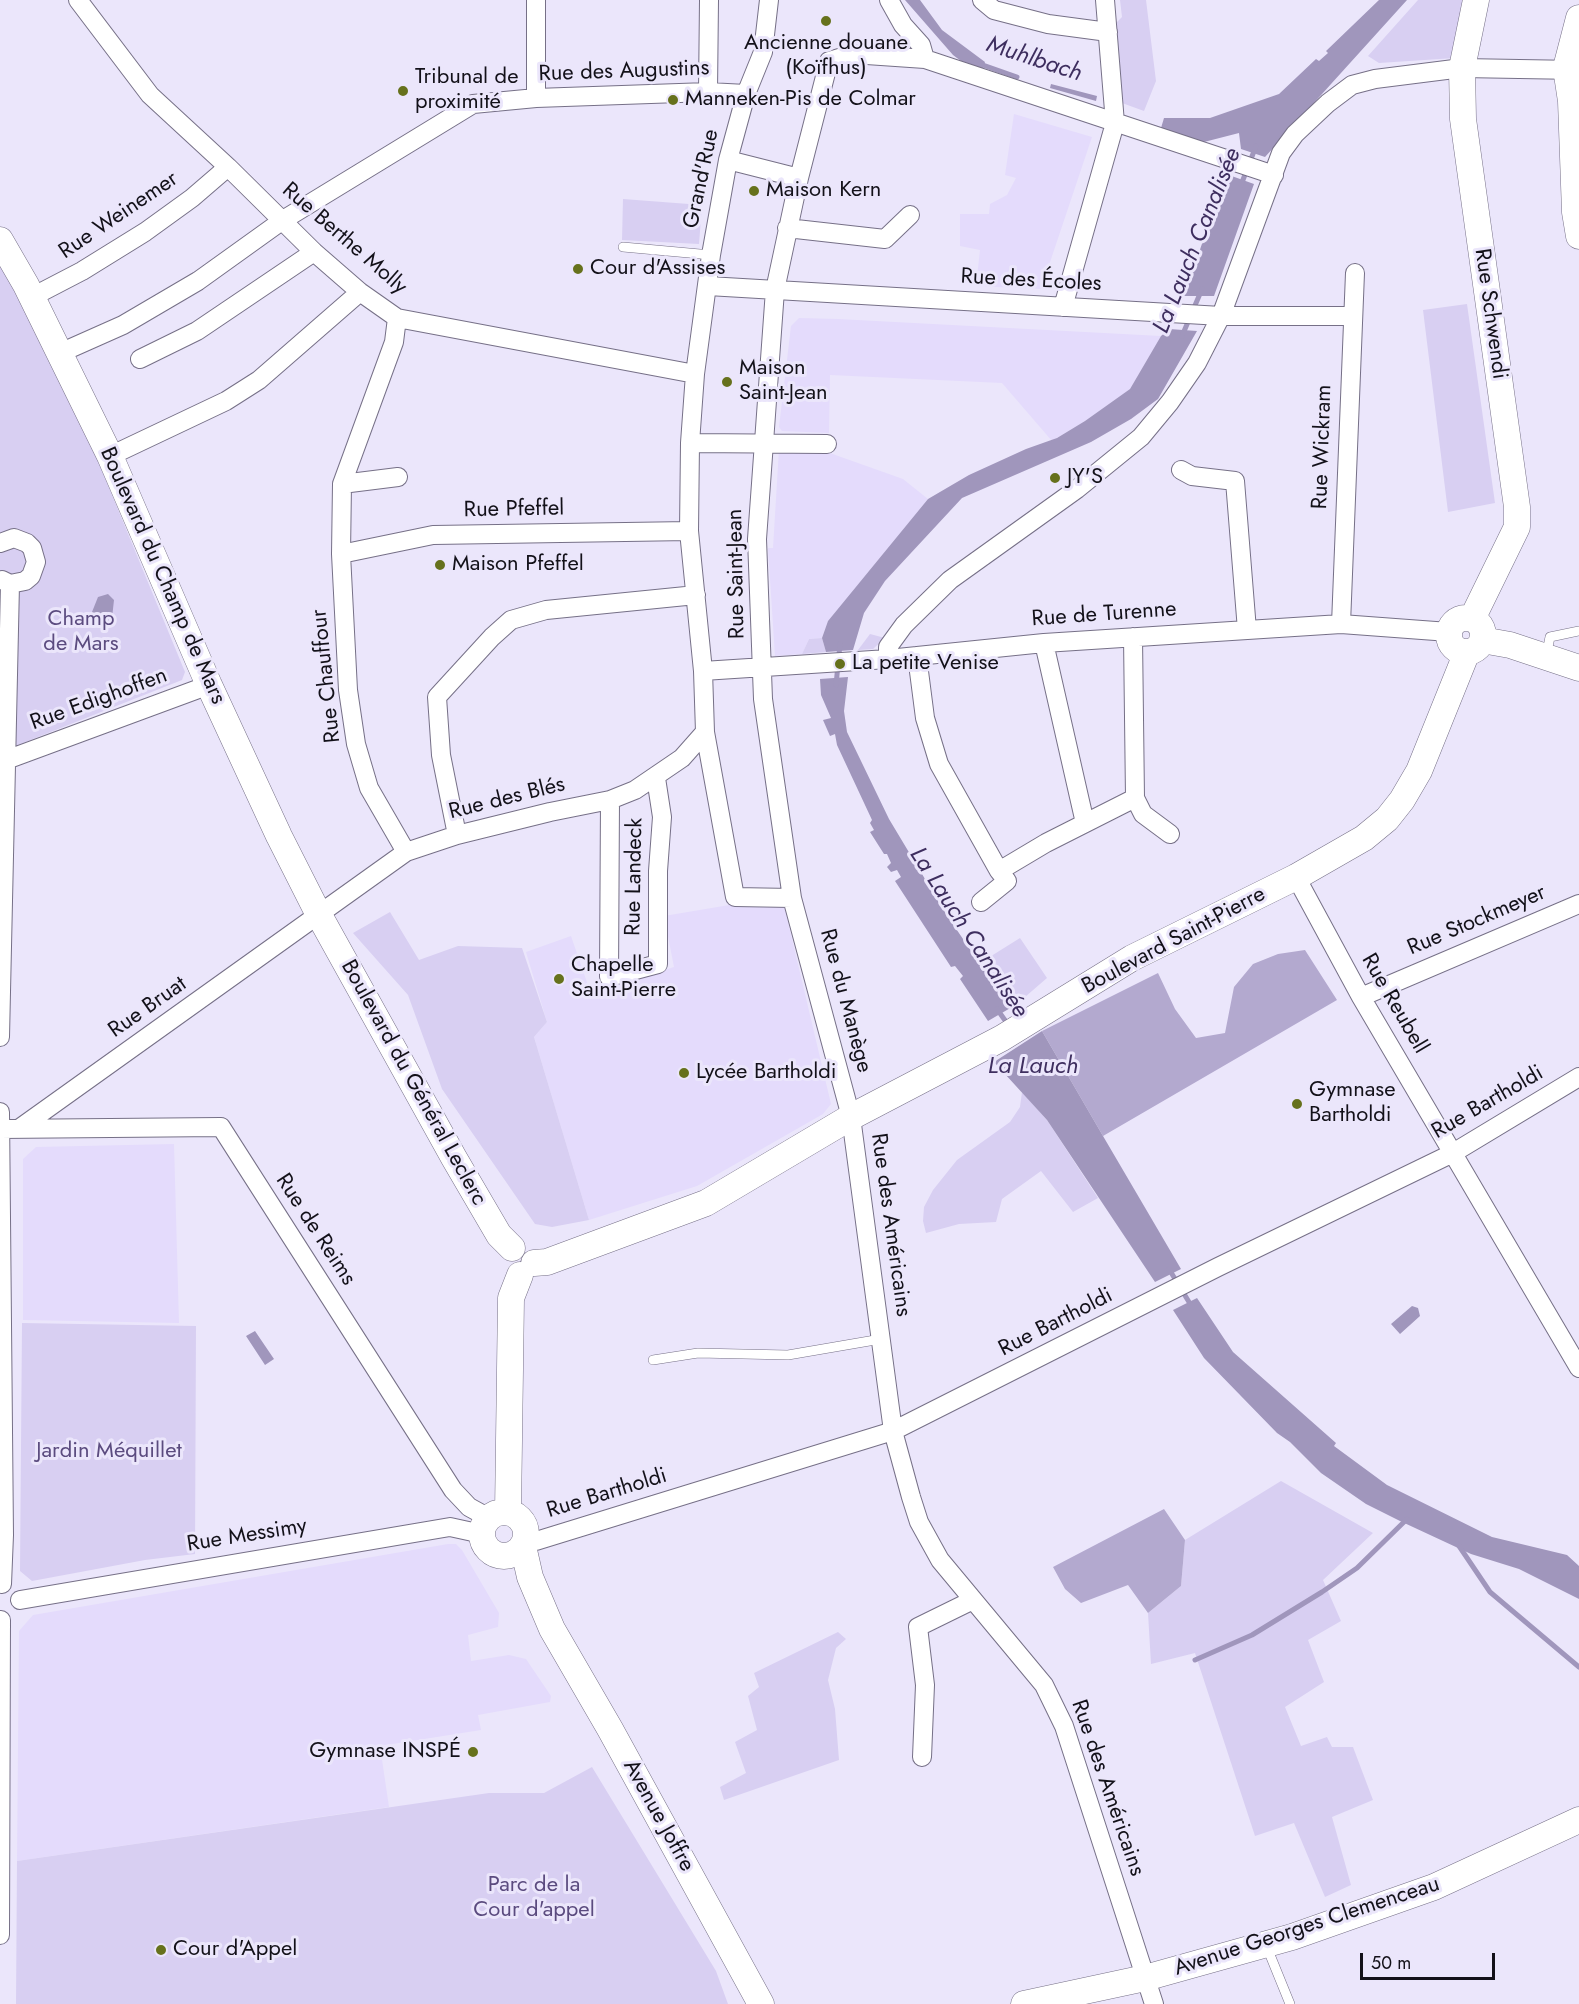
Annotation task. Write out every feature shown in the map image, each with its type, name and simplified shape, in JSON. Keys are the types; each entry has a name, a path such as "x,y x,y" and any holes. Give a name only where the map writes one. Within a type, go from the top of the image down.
{"street":[{"name":"Rue Berthe Molly","path":"78,0 150,94 284,220 314,252 360,292 398,318 695,374"},
{"path":"536,0 536,98"},
{"path":"708,92 709,0"},
{"name":"Grand'Rue","path":"770,0 763,52 746,94 728,160 711,255 695,374 690,443 689,531 703,671 705,732 735,897 792,898"},
{"path":"889,0 903,25 921,45 926,59 1269,173"},
{"path":"982,0 994,10 1048,24 1108,32"},
{"path":"1063,307 1115,123 1105,0"},
{"name":"Rue Schwendi","path":"1474,637 1517,527 1517,507 1463,119 1462,68 1476,0"},
{"path":"1579,18 1572,69 1571,101 1575,212 1579,236"},
{"name":"Rue Saint-Jean","path":"792,898 763,699 757,539 766,442 775,290 787,228 829,61 852,54 926,59"},
{"path":"879,660 904,625 950,580 1142,438 1197,363 1269,173 1295,134 1352,86 1375,79 1462,68 1572,69"},
{"name":"Rue des Augustins","path":"60,353 123,325 198,281 284,220 473,104 536,98 708,92 746,94"},
{"path":"728,160 799,178"},
{"name":"Rue Weinemer","path":"32,297 57,286 145,232 192,198 228,167"},
{"path":"787,228 885,239 910,215"},
{"name":"Boulevard du Champ de Mars","path":"0,240 32,297 110,456 209,685 279,836 319,915"},
{"path":"140,359 197,331 314,252"},
{"name":"Rue Wickram","path":"1341,624 1355,273"},
{"name":"Rue des Écoles","path":"708,286 1215,315 1352,316"},
{"path":"110,456 226,401 259,380 360,292"},
{"name":"Rue Chauffour","path":"398,318 394,342 342,484 341,554 348,690 356,744 369,788 406,852"},
{"path":"690,443 827,444"},
{"path":"1181,470 1192,476 1235,481 1247,630"},
{"path":"342,484 398,477"},
{"name":"Rue Pfeffel","path":"341,554 433,535 689,531"},
{"path":"0,543 7,539 20,540 32,548 36,562 31,576 18,584 5,581 6,760 0,1037"},
{"path":"457,835 441,755 437,697 492,637 511,620 546,610 696,595"},
{"name":"Rue de Turenne","path":"703,671 879,660 1044,643 1341,624 1449,632"},
{"path":"1449,632 1452,646 1474,637 1510,645 1579,668"},
{"path":"1133,637 1135,798 1143,814 1170,834"},
{"name":"Boulevard Saint-Pierre","path":"527,1269 706,1203 851,1118 1002,1038 1132,958 1296,877 1364,838 1387,819 1402,800 1419,771 1474,637"},
{"path":"1044,643 1085,823"},
{"path":"917,656 925,718 939,764 999,871 1007,881 981,902"},
{"name":"Rue Edighoffen","path":"6,760 209,685"},
{"name":"Rue des Blés","path":"319,915 406,852 457,835 610,800 635,790 656,778 682,758 705,732"},
{"name":"Rue Landeck","path":"610,800 609,977 658,964 658,871 662,817 656,778"},
{"path":"999,871 1135,798"},
{"name":"Rue Reubell","path":"1296,877 1361,997 1579,1368"},
{"name":"Rue du Manège","path":"792,898 851,1118"},
{"name":"Rue Stockmeyer","path":"1361,997 1579,904"},
{"name":"Rue Bruat","path":"20,1128 319,915"},
{"name":"Boulevard du Général Leclerc","path":"319,915 454,1158 499,1235 512,1248 505,1255 505,1265 511,1273 527,1269"},
{"name":"Rue Bartholdi","path":"525,1542 536,1541 893,1431 1454,1153 1579,1077"},
{"name":"Rue des Américains","path":"851,1118 893,1431 919,1522 940,1560 1044,1685 1064,1725 1154,2004"},
{"path":"0,1935 1,1620 17,1612 20,1600 12,1587 1,1584 0,1123 20,1128"},
{"name":"Rue de Reims","path":"20,1128 221,1127 453,1490 494,1529"},
{"path":"525,1542 508,1556 494,1529 511,1500 511,1298 527,1269"},
{"name":"Avenue Joffre","path":"552,1629 530,1577 525,1542 526,1526 522,1520 494,1529 552,1629 610,1729 761,2004"},
{"name":"Rue Messimy","path":"20,1600 450,1527 494,1529"},
{"path":"922,1757 925,1685 918,1627 973,1600"},
{"name":"Avenue Georges Clemenceau","path":"1024,2004 1145,1978 1265,1944 1434,1887 1579,1820"}],"lane":[{"path":"623,247 711,255"},
{"path":"1548,647 1550,637 1579,631"},
{"name":"Rue des Américains","path":"653,1360 698,1353 788,1355 881,1339"},
{"path":"1265,1944 1290,2004"}],"shaded area":[{"path":"1014,114 1092,137 1041,289 976,286 980,250 960,246 960,214 989,214 990,204 1007,195 1016,178 1005,175"},
{"path":"799,318 1161,336 1130,389 1052,441 1002,383 830,375 829,433 782,431 779,427 791,326"},
{"path":"779,449 827,452 903,479 928,499 828,621 822,638 809,639 802,654 775,656 768,548 773,548"},
{"name":"Lycée Bartholdi","path":"753,901 755,907 784,905 831,1104 823,1114 697,1186 589,1220 534,1037 547,1022 526,952 571,936 591,994 674,967 664,916"},
{"path":"1305,950 1337,1000 1103,1136 1042,1031 1158,973 1175,1009 1196,1038 1225,1033 1234,987 1253,964 1278,954"},
{"path":"174,1144 179,1323 23,1320 23,1159 36,1147"},
{"path":"1164,1509 1185,1540 1181,1586 1148,1613 1128,1585 1081,1603 1065,1589 1053,1567"},
{"path":"456,1544 462,1550 499,1613 498,1627 468,1635 471,1661 509,1655 526,1659 551,1696 550,1702 478,1715 481,1730 380,1746 389,1807 17,1861 19,1631 33,1615"}],"green space":[{"path":"1120,0 1146,0 1156,81 1144,111 1122,103 1116,32 1116,23 1122,17"},
{"path":"1418,0 1468,0 1455,58 1379,63 1368,56"},
{"path":"623,199 702,205 699,244 622,240"},
{"name":"Champ de Mars","path":"0,261 98,461 185,672 182,680 0,752"},
{"path":"1467,304 1495,503 1448,512 1423,310"},
{"path":"870,634 885,638 873,649 858,650"},
{"path":"822,638 826,652 802,654 809,639"},
{"path":"390,912 419,960 458,946 522,948 547,1022 534,1037 589,1220 552,1227 535,1224 442,1089 408,995 353,933"},
{"path":"1020,938 1047,978 1025,997 1005,994 980,963"},
{"path":"1022,1092 1047,1120 1098,1198 1073,1212 1041,1171 1002,1199 996,1222 959,1224 926,1233 923,1221 924,1207 933,1190 957,1160 1010,1122 1020,1107"},
{"name":"Jardin Méquillet","path":"22,1323 196,1326 195,1554 145,1560 32,1581 20,1571"},
{"path":"1281,1481 1373,1533 1323,1580 1341,1621 1308,1640 1324,1682 1285,1707 1301,1746 1327,1737 1332,1747 1353,1747 1373,1800 1332,1817 1351,1885 1325,1897 1294,1823 1255,1836 1195,1653 1151,1664 1148,1613 1181,1586 1185,1540"},
{"path":"838,1632 846,1639 836,1648 828,1680 835,1709 839,1760 724,1800 720,1787 746,1773 735,1742 757,1730 748,1696 759,1687 754,1673"},
{"name":"Parc de la Cour d'appel","path":"592,1767 716,1971 728,2004 16,2004 17,1861 489,1793 544,1793"}],"water":[{"path":"905,0 920,0 942,30 985,62 983,69 965,64 953,55"},
{"path":"1379,0 1407,0 1265,157 1241,149 1239,133 1204,142 1161,128 1164,118 1210,118 1279,94 1316,59 1319,61 1328,53 1326,51"},
{"path":"1051,84 1097,96 1096,101 1050,88"},
{"path":"1226,174 1254,184 1214,296 1184,296"},
{"path":"1169,329 1197,331 1158,399 1131,419 1091,442 962,498 885,581 864,613 853,650 826,652 822,638 828,621 928,499 969,475 1026,449 1057,438 1085,421 1130,389 1161,336"},
{"path":"108,594 114,600 112,618 110,622 100,626 92,619 92,612 98,597"},
{"name":"La Lauch","path":"848,677 844,711 847,732 889,819 946,914 978,961 1005,993 1009,992 1019,1003 988,1021 960,979 963,976 955,966 951,967 895,881 901,877 897,870 891,872 887,867 891,863 870,832 874,830 870,823 872,820 837,745 835,734 830,736 823,720 831,718 821,695 820,679"},
{"name":"La Lauch","path":"1042,1031 1181,1269 1155,1282 1047,1120 994,1062"},
{"path":"1197,1298 1233,1352 1336,1443 1334,1446 1387,1485 1492,1537 1567,1555 1579,1566 1579,1599 1519,1569 1471,1554 1400,1521 1366,1504 1321,1473 1290,1442 1277,1433 1204,1358 1173,1310"},
{"path":"1412,1306 1418,1308 1420,1316 1400,1334 1391,1324"},
{"path":"255,1331 274,1359 265,1365 246,1336"}],"waterway":[{"name":"Muhlbach","path":"980,64 1017,77"},
{"name":"La Lauch Canalisée","path":"1241,185 1256,146"},
{"name":"La Lauch Canalisée","path":"1182,336 1202,289"},
{"name":"La Lauch Canalisée","path":"836,685 840,644"},
{"name":"La Lauch Canalisée","path":"997,1009 1009,1026"},
{"name":"La Lauch Canalisée","path":"1169,1269 1192,1307"},
{"path":"1195,1660 1252,1635 1322,1592 1357,1568 1407,1519"},
{"path":"1457,1543 1490,1592 1579,1667"}],"place":[{"name":"Ancienne douane (Koïfhus)","path":"826,21"},
{"name":"Tribunal de proximité","path":"403,91"},
{"name":"Manneken-Pis de Colmar","path":"673,100"},
{"name":"Maison Kern","path":"754,191"},
{"name":"Cour d'Assises","path":"578,269"},
{"name":"Maison Saint-Jean","path":"727,382"},
{"name":"JY'S","path":"1055,478"},
{"name":"Maison Pfeffel","path":"440,565"},
{"name":"La petite Venise","path":"840,664"},
{"name":"Chapelle Saint-Pierre","path":"559,979"},
{"name":"Lycée Bartholdi","path":"684,1073"},
{"name":"Gymnase Bartholdi","path":"1297,1104"},
{"name":"Gymnase INSPÉ","path":"473,1752"},
{"name":"Cour d'Appel","path":"161,1950"}]}
